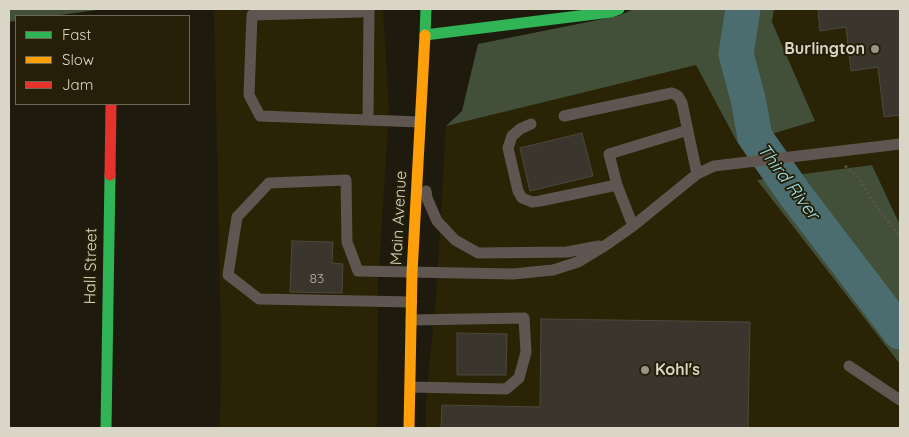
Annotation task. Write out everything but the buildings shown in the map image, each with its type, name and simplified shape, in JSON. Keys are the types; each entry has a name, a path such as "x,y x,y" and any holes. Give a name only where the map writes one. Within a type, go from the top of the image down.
{"main road":[{"name":"Main Avenue","path":"409,428 412,273 426,9"},
{"path":"425,35 611,12 619,9"},
{"name":"Hall Street","path":"106,428 111,105"}],"lane":[{"path":"368,120 369,9 360,12 252,15 249,95 260,116 420,122"},
{"path":"564,116 672,93 678,96 682,103 697,174"},
{"path":"532,124 520,129 512,136 508,148 518,191 522,198 532,202 540,201 617,185"},
{"path":"633,226 617,185 609,154 688,130"},
{"path":"412,302 259,300 228,275 237,217 269,182 346,180 347,242 358,271 513,274 553,270 578,262 606,244 633,226 676,189 697,174 714,166 900,144"},
{"path":"418,148 427,198 437,221 455,240 478,253 567,252 606,244"},
{"path":"410,387 506,389 519,378 526,352 524,318 411,320"},
{"path":"848,366 900,400"}],"path":[{"path":"826,152 858,176 875,204 900,236"}],"shaded area":[{"path":"214,9 383,9 389,111 378,284 377,428 220,428 221,336"},
{"path":"774,9 900,9 900,225 872,165 757,180 900,364 900,428 426,428 426,399 436,298 446,126 696,64 737,144 815,121 772,22"}],"green space":[{"path":"9,9 105,9 60,15 15,15 15,21 9,22"},
{"path":"634,9 774,9 772,22 815,121 738,144 696,65 446,126 462,111 478,44 618,16"},
{"path":"872,165 900,225 900,364 757,180"}],"waterway":[{"name":"Third River","path":"743,9 736,54 748,99 755,137 794,193 900,332"}],"traffic: fast":[{"path":"425,35 426,9"},
{"path":"425,35 611,12 619,9"},
{"path":"106,428 110,175"}],"traffic: slow":[{"path":"409,428 412,273 425,35"}],"traffic: jam":[{"path":"110,175 111,105"}],"place":[{"name":"Burlington","path":"875,49"},
{"name":"Kohl's","path":"645,370"}]}
